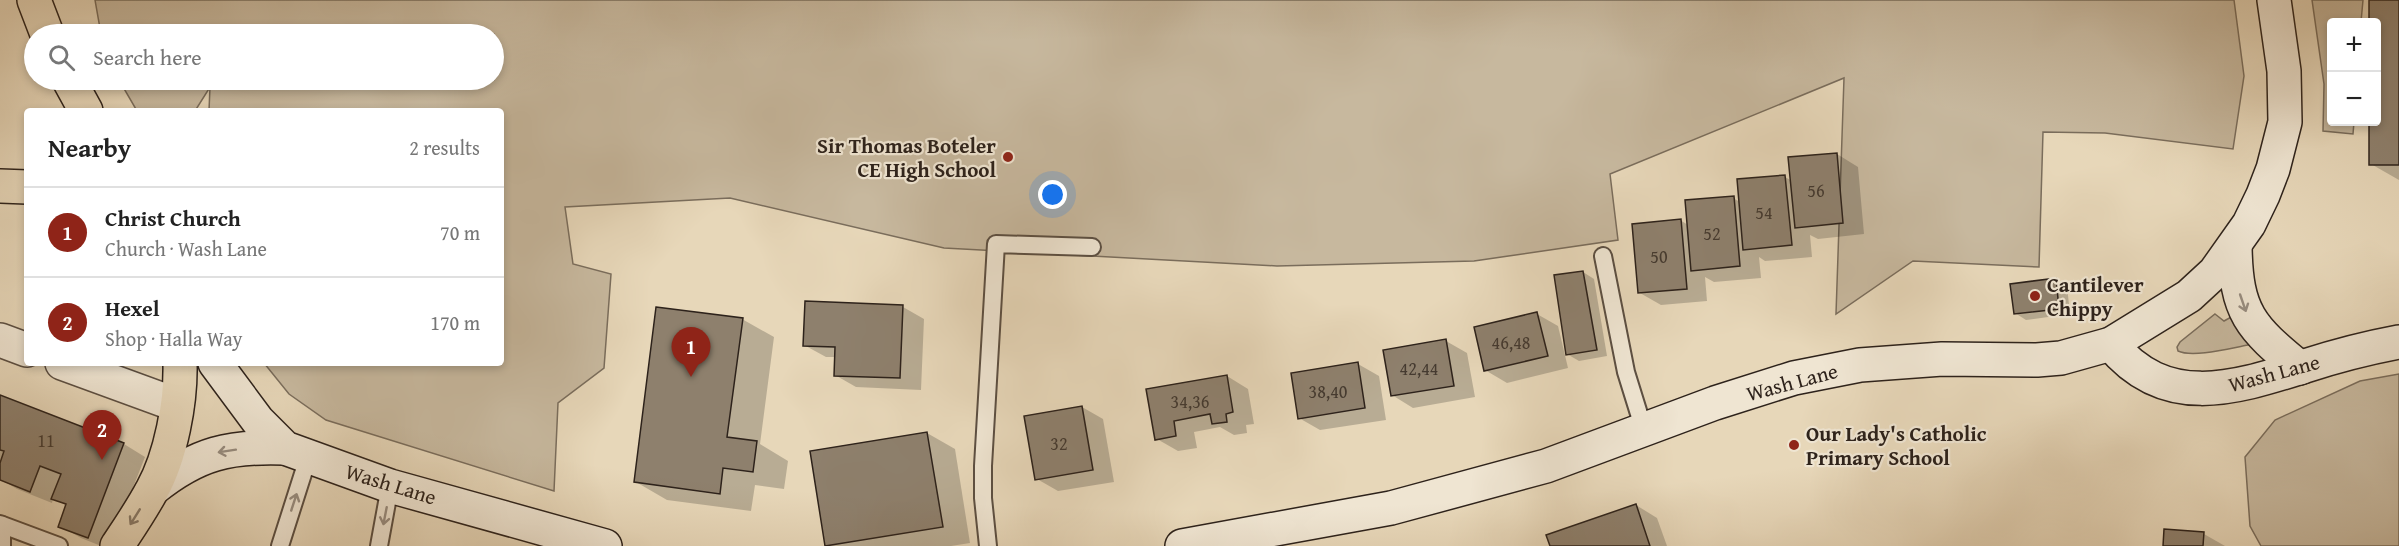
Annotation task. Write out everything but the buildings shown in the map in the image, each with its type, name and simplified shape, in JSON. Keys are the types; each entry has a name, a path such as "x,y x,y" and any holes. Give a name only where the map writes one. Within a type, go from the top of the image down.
{"highway":[{"path":"34,0 43,24"},
{"path":"74,90 84,108"},
{"path":"0,186 24,188"},
{"path":"117,546 154,488 173,430 180,366"}],"street":[{"path":"2111,344 2189,296 2215,272 2235,246 2264,195 2274,169 2285,122 2284,71 2274,0"},
{"path":"2235,246 2238,286 2248,316 2258,332 2300,368"},
{"path":"0,340 24,349"},
{"name":"Wash Lane","path":"1182,546 1261,539 1391,508 1546,466 1764,387 1794,378 1860,365 1942,359 2061,358 2111,344 2124,360 2138,371 2186,389 2209,389 2237,386 2352,352 2399,342"},
{"path":"70,366 177,405"},
{"name":"Wash Lane","path":"217,366 258,421 297,453 390,486 605,546"},
{"path":"154,488 186,465 211,454 261,447 297,453"}],"lane":[{"path":"988,546 983,498 983,466 996,244 1092,247"},
{"path":"1603,255 1626,372 1644,430"},
{"path":"280,546 297,453"},
{"path":"379,546 390,486"},
{"path":"2,546 1,525 59,546"}],"shaded area":[{"name":"Sir Thomas Boteler CE High School","path":"95,0 2234,0 2244,76 2233,149 2105,133 2043,132 2039,267 1913,261 1836,314 1844,78 1610,174 1618,240 1474,261 1277,266 944,248 730,198 565,207 573,264 611,274 604,368 558,403 554,491 326,420 289,394 266,366 504,366 504,108 209,108 210,90 504,90 504,24 99,24"},
{"path":"2312,0 2363,0 2361,18 2327,18 2327,126 2354,126 2353,134 2323,131 2324,84"},
{"name":"Sir Thomas Boteler CE High School","path":"125,90 208,90 197,108 135,108"},
{"path":"2215,314 2224,321 2233,316 2250,342 2248,345 2202,353 2178,351 2177,347 2180,342"},
{"path":"2399,374 2399,546 2261,546 2250,526 2245,457 2275,420 2360,381"}],"place":[{"name":"Sir Thomas Boteler CE High School","path":"1008,157"},
{"name":"Cantilever Chippy","path":"2035,296"},
{"name":"Christ Church","path":"691,377"},
{"name":"Our Lady's Catholic Primary School","path":"1794,445"},
{"name":"Hexel","path":"102,460"}]}
